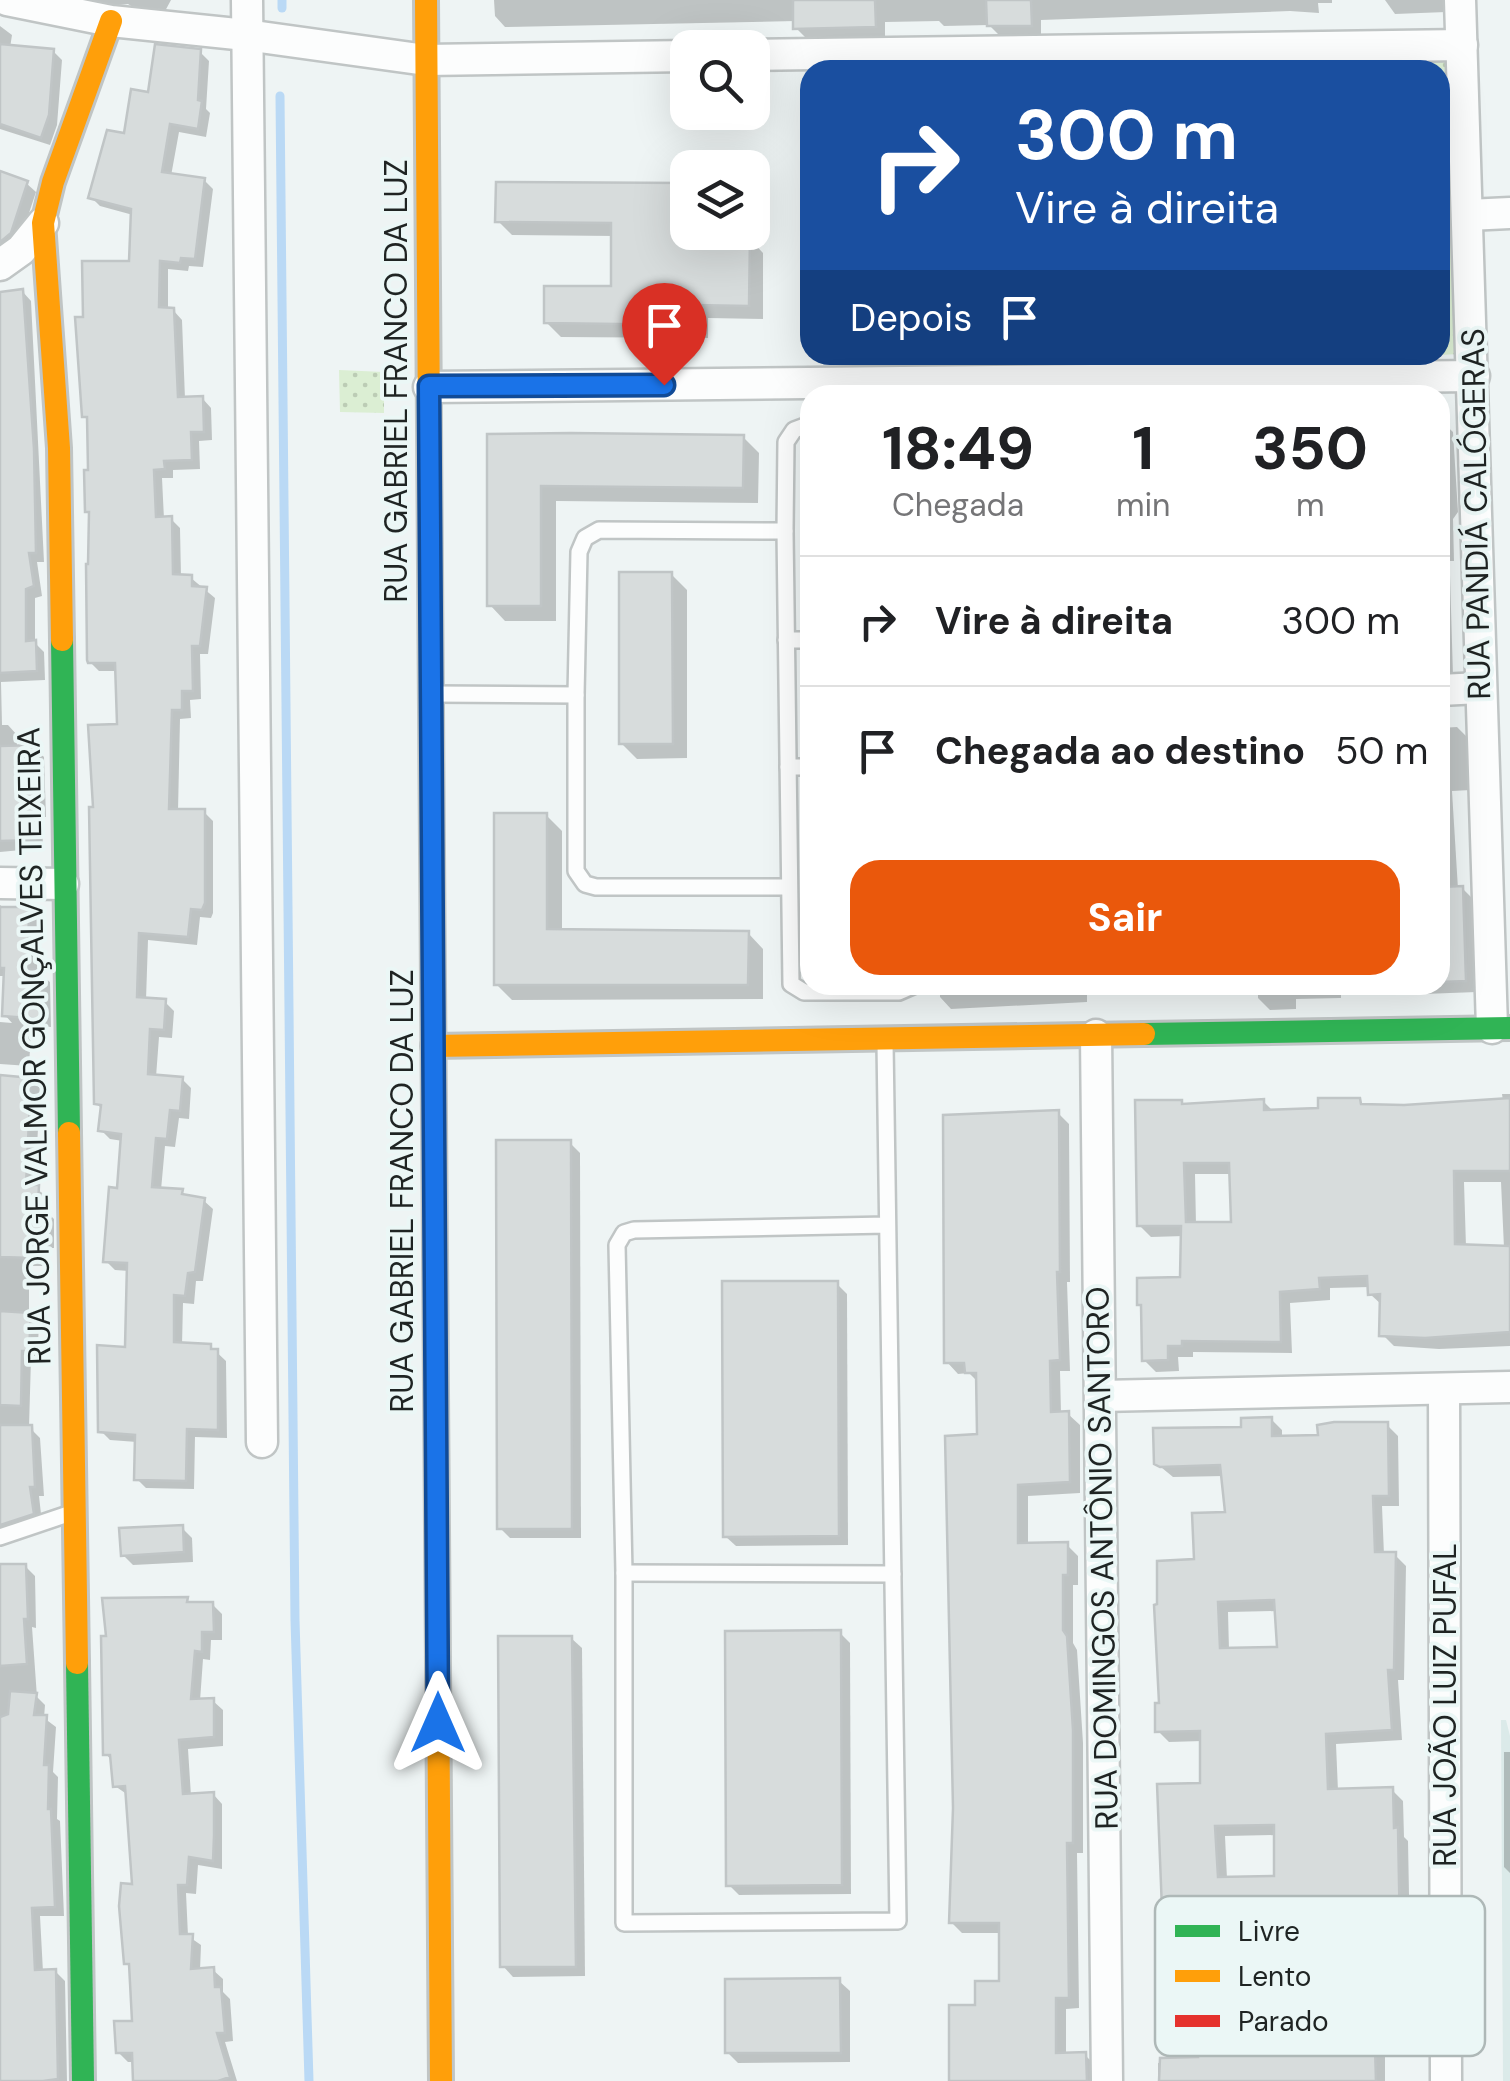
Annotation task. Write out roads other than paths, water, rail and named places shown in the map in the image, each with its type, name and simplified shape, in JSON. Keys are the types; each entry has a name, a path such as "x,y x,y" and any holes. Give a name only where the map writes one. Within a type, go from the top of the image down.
{"street":[{"path":"7,0 44,4 110,21 426,60 670,56"},
{"path":"247,0 262,1442"},
{"name":"RUA GABRIEL FRANCO DA LUZ","path":"426,0 441,2081"},
{"name":"RUA PANDIÁ CALÓGERAS","path":"1460,0 1474,376 1480,688 1501,1028"},
{"name":"RUA JORGE VALMOR GONÇALVES TEIXEIRA","path":"83,2081 59,448 43,223 53,182 110,21"},
{"path":"770,55 1088,60 1462,45"},
{"path":"1468,214 1510,213"},
{"path":"0,265 21,250 43,223"},
{"path":"429,386 1096,368 1474,376"},
{"path":"1450,690 1480,688"},
{"path":"0,883 63,884"},
{"path":"433,1046 1501,1028"},
{"name":"RUA DOMINGOS ANTÔNIO SANTORO","path":"1096,1035 1106,2081"},
{"path":"1101,1396 1510,1387"},
{"name":"RUA JOÃO LUIZ PUFAL","path":"1444,1389 1445,1896"},
{"name":"RUA JOÃO LUIZ PUFAL","path":"1446,2056 1446,2081"}],"lane":[{"path":"800,428 786,442 784,531 790,980 800,990"},
{"path":"784,531 598,530 586,538 579,552 576,871 584,884 596,887 789,887"},
{"path":"786,640 800,640"},
{"path":"431,694 576,695"},
{"path":"788,767 800,767"},
{"path":"885,1039 898,1920 624,1923 624,1573 617,1245 624,1234 690,1228 887,1226"},
{"path":"0,1537 75,1512"},
{"path":"624,1573 893,1574"}],"waterway":[{"path":"282,0 282,8"},
{"path":"280,96 295,1620 309,2081"}]}
